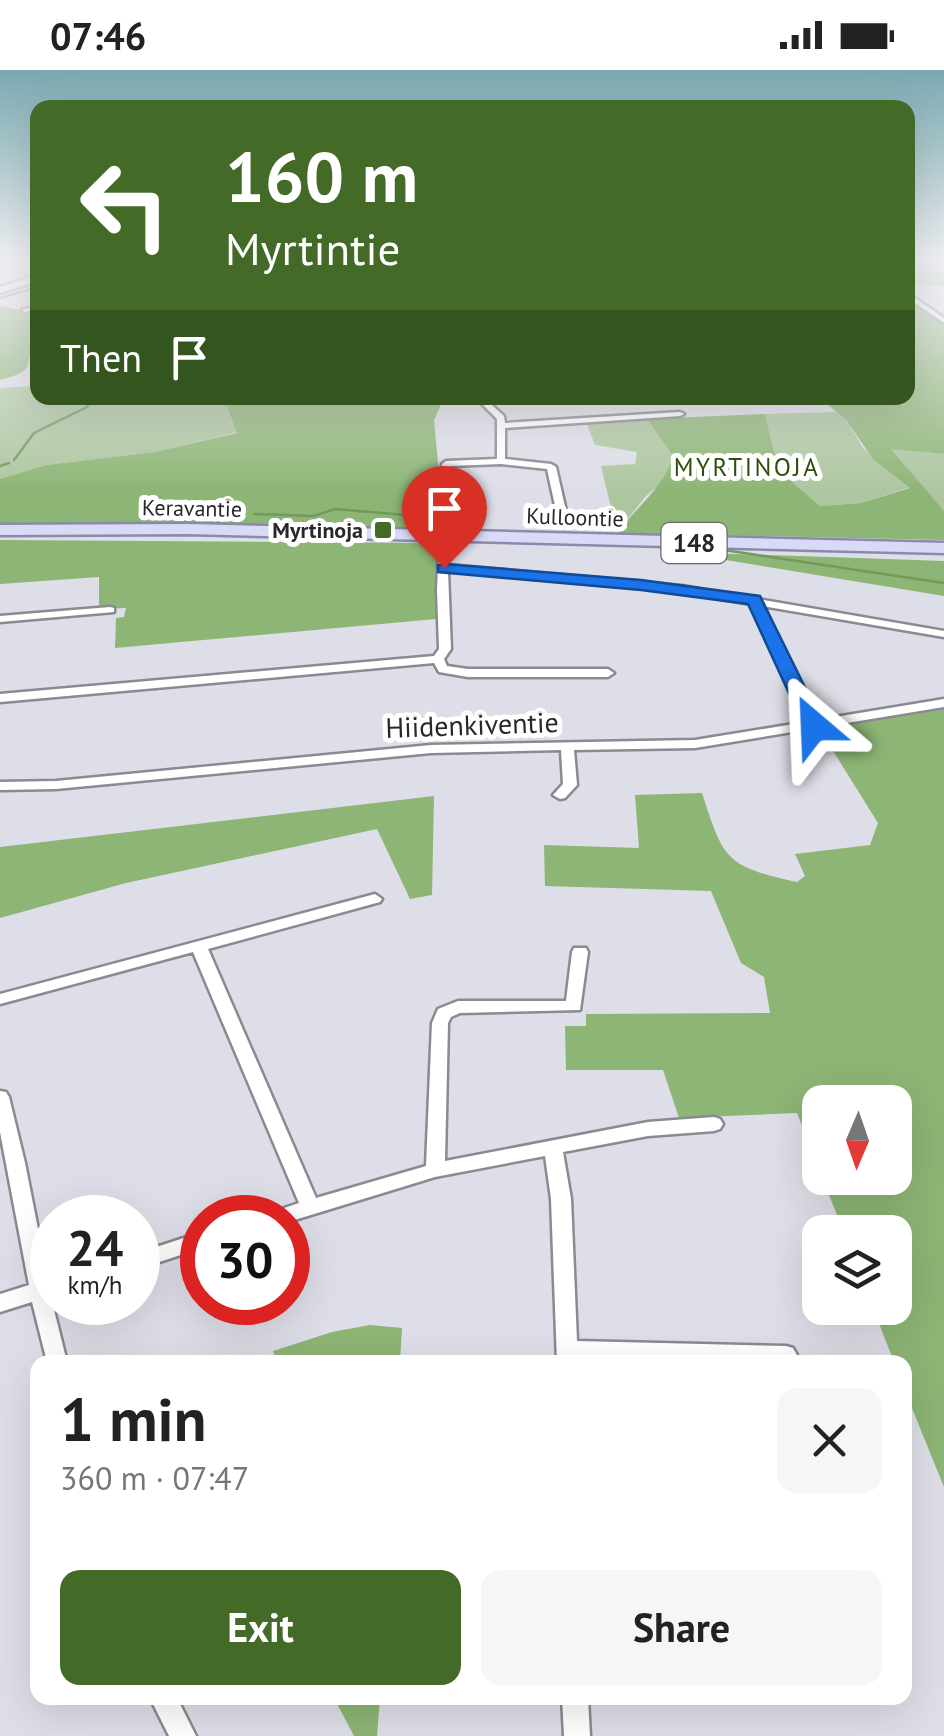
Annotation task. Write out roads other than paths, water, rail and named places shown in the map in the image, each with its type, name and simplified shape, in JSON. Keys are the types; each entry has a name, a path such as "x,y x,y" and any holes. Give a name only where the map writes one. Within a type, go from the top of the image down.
{"main road":[{"name":"Keravantie","path":"0,530 444,534"},
{"name":"Kulloontie","path":"444,534 944,548"}],"street":[{"path":"488,405 498,413 502,461"},
{"path":"500,426 680,414"},
{"path":"0,698 438,658 445,649 446,464 502,461 550,467 564,524"},
{"path":"444,568 641,585 754,600 944,634"},
{"path":"754,600 814,726"},
{"path":"0,619 110,610"},
{"path":"438,658 442,668 468,673 608,673"},
{"name":"Hiidenkiventie","path":"0,786 56,785 431,749 695,744 944,703"},
{"path":"560,795 570,785 567,747"},
{"path":"0,999 375,899"},
{"path":"199,947 305,1195"},
{"path":"435,1170 440,1023 444,1013 458,1007 574,1006 580,952"},
{"path":"0,1096 30,1222"},
{"path":"310,1207 435,1170 648,1129 714,1124"},
{"path":"554,1146 566,1355"},
{"path":"0,1303 30,1294"},
{"path":"51,1325 56,1355"},
{"path":"166,1705 182,1736"},
{"path":"575,1705 577,1736"}],"waterway":[{"path":"14,460 34,433 88,405"},
{"path":"0,466 9,463"},
{"path":"254,514 314,516 335,509 405,515"},
{"path":"724,550 944,583"}],"place":[{"name":"Myrtinoja","path":"383,530"}],"district":[{"name":"MYRTINOJA","path":"747,467"}]}
